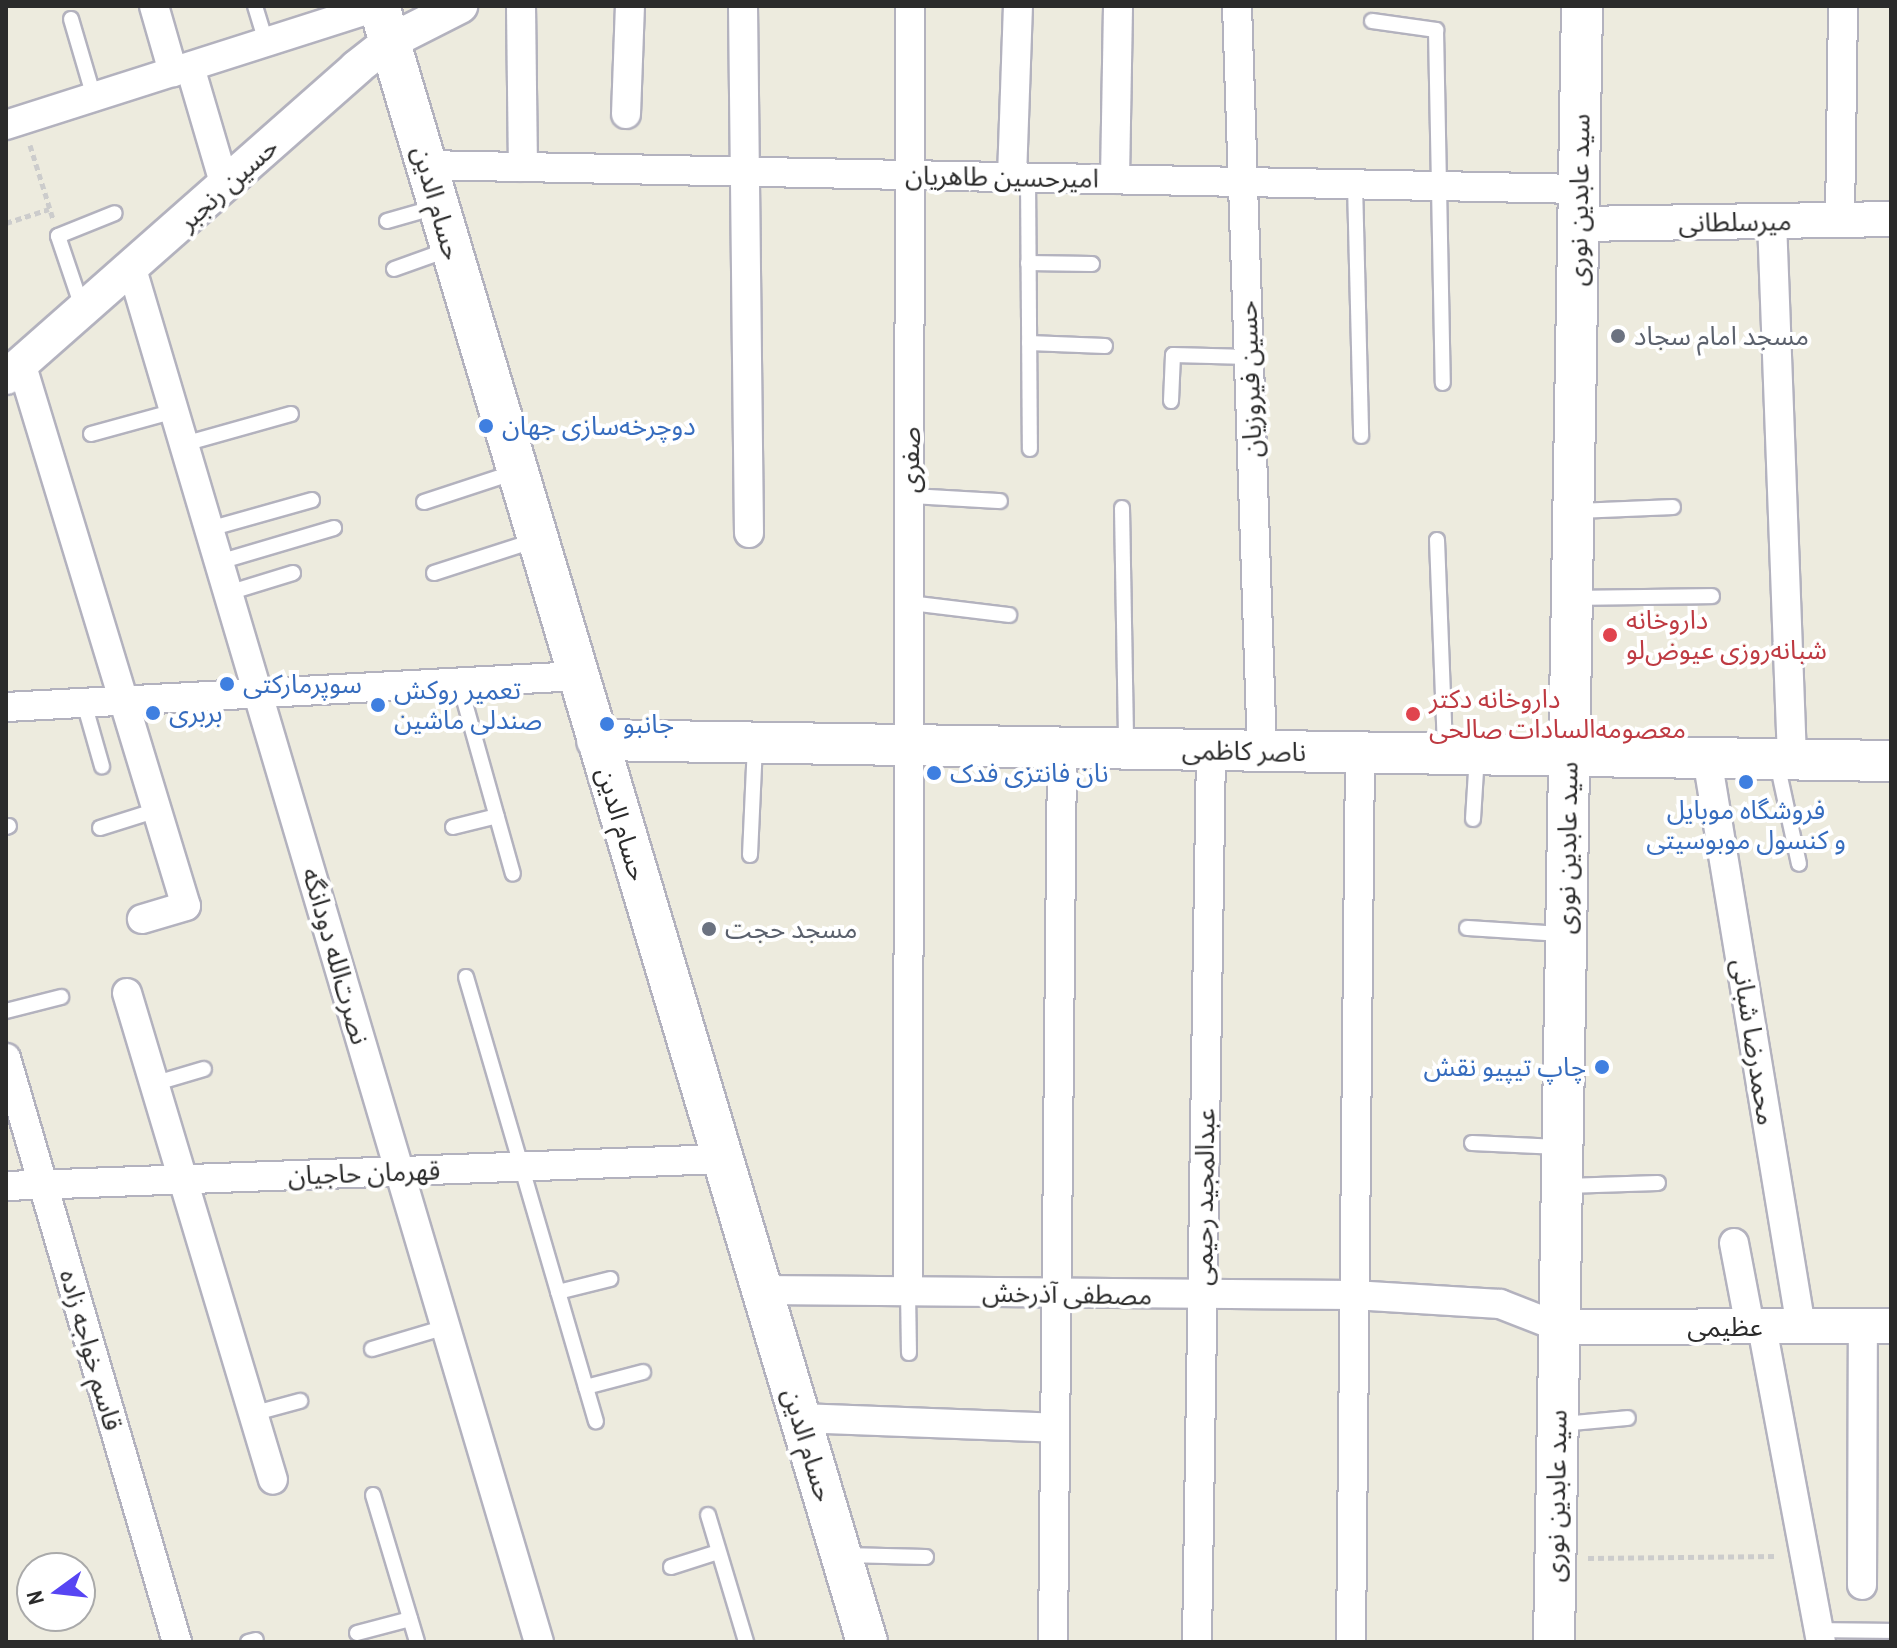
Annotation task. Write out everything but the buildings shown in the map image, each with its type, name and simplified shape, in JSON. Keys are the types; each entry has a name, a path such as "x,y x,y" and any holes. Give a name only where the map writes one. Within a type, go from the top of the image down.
{"main road":[{"name":"سید عابدین نوری","path":"1554,1642 1582,6"},
{"name":"حسام الدین","path":"382,18 867,1642"},
{"name":"ناصر کاظمی","path":"597,740 1891,761"}],"street":[{"path":"154,6 225,186"},
{"name":"حسین رنجبر","path":"14,372 225,186 382,18 460,6"},
{"path":"521,6 523,167"},
{"path":"626,114 630,6"},
{"path":"743,6 749,533"},
{"name":"صفری","path":"908,1291 910,6"},
{"path":"1018,6 1020,177"},
{"path":"1115,179 1118,6"},
{"name":"حسین فیروزیان","path":"1237,6 1262,751"},
{"path":"1840,220 1843,6"},
{"path":"11,119 94,97 266,42 382,18"},
{"name":"امیرحسین طاهریان","path":"425,165 1434,186 1579,206"},
{"name":"میرسلطانی","path":"1579,206 1772,221 1891,219"},
{"path":"1772,221 1784,759"},
{"name":"نصرت‌الله دودانگه","path":"132,269 539,1642"},
{"path":"14,372 186,906 142,919"},
{"path":"6,707 578,676"},
{"path":"1053,1642 1062,748"},
{"name":"عبدالمجید رحیمی","path":"1197,1642 1211,752"},
{"path":"1351,1642 1360,753"},
{"name":"محمدرضا شبانی","path":"1707,758 1801,1327"},
{"path":"127,993 273,1480"},
{"name":"قاسم خواجه زاده","path":"6,1058 177,1642"},
{"name":"قهرمان حاجیان","path":"6,1186 723,1159"},
{"path":"1734,1243 1756,1327 1820,1636"},
{"name":"مصطفی آذرخش","path":"762,1290 1353,1295 1500,1304 1559,1327"},
{"path":"1862,1585 1877,1326"},
{"name":"عظیمی","path":"1559,1327 1877,1326"},
{"path":"800,1418 1055,1428"}],"lane":[{"path":"255,6 266,42"},
{"path":"71,19 94,97"},
{"path":"1372,21 1436,30 1434,186 1443,383"},
{"path":"1020,177 1028,263 1030,449"},
{"path":"1355,184 1361,436"},
{"path":"387,221 437,206"},
{"path":"84,313 58,236 115,213"},
{"path":"394,269 450,249"},
{"path":"1028,263 1092,264"},
{"path":"1029,343 1105,346"},
{"path":"1171,401 1173,355 1249,357"},
{"path":"91,434 175,411"},
{"path":"184,444 291,414"},
{"path":"424,502 517,471"},
{"path":"910,496 1000,501"},
{"path":"209,529 312,500"},
{"path":"1573,511 1673,507"},
{"path":"1122,508 1126,749"},
{"path":"219,562 334,528"},
{"path":"434,573 536,540"},
{"path":"1437,540 1461,754 1473,819"},
{"path":"228,593 293,573"},
{"path":"1572,598 1712,596"},
{"path":"910,603 1009,615"},
{"path":"459,682 513,874"},
{"path":"84,703 102,766"},
{"path":"750,855 755,743"},
{"path":"1784,759 1799,864"},
{"path":"100,828 157,810"},
{"path":"453,827 497,816"},
{"path":"1467,928 1566,934"},
{"path":"466,977 596,1421"},
{"path":"6,1011 61,997"},
{"path":"153,1084 204,1069"},
{"path":"1472,1143 1562,1147"},
{"path":"1561,1186 1658,1183"},
{"path":"558,1292 610,1279"},
{"path":"908,1291 909,1353"},
{"path":"372,1349 446,1327"},
{"path":"586,1387 643,1372"},
{"path":"252,1414 300,1401"},
{"path":"1558,1424 1628,1418"},
{"path":"373,1495 417,1642"},
{"path":"708,1515 746,1642"},
{"path":"671,1567 718,1552"},
{"path":"841,1555 926,1557"},
{"path":"357,1633 410,1619"},
{"path":"1820,1636 1891,1631"}],"path":[{"path":"11,119 58,236"},
{"path":"6,223 49,209"},
{"path":"1555,1558 1805,1556"}],"place":[{"name":"مسجد امام سجاد","path":"1618,336"},
{"name":"دوچرخه‌سازی جهان","path":"486,426"},
{"name":"داروخانه شبانه‌روزی عیوض‌لو","path":"1610,635"},
{"name":"سوپرمارکتی","path":"227,684"},
{"name":"تعمیر روکش صندلی ماشین","path":"378,705"},
{"name":"بربری","path":"153,713"},
{"name":"داروخانه دکتر معصومه‌السادات صالحی","path":"1413,714"},
{"name":"جانبو","path":"607,724"},
{"name":"نان فانتزی فدک","path":"934,773"},
{"name":"فروشگاه موبایل و کنسول موبوسیتی","path":"1746,782"},
{"name":"مسجد حجت","path":"709,929"},
{"name":"چاپ تیپیو نقش","path":"1602,1067"}]}
